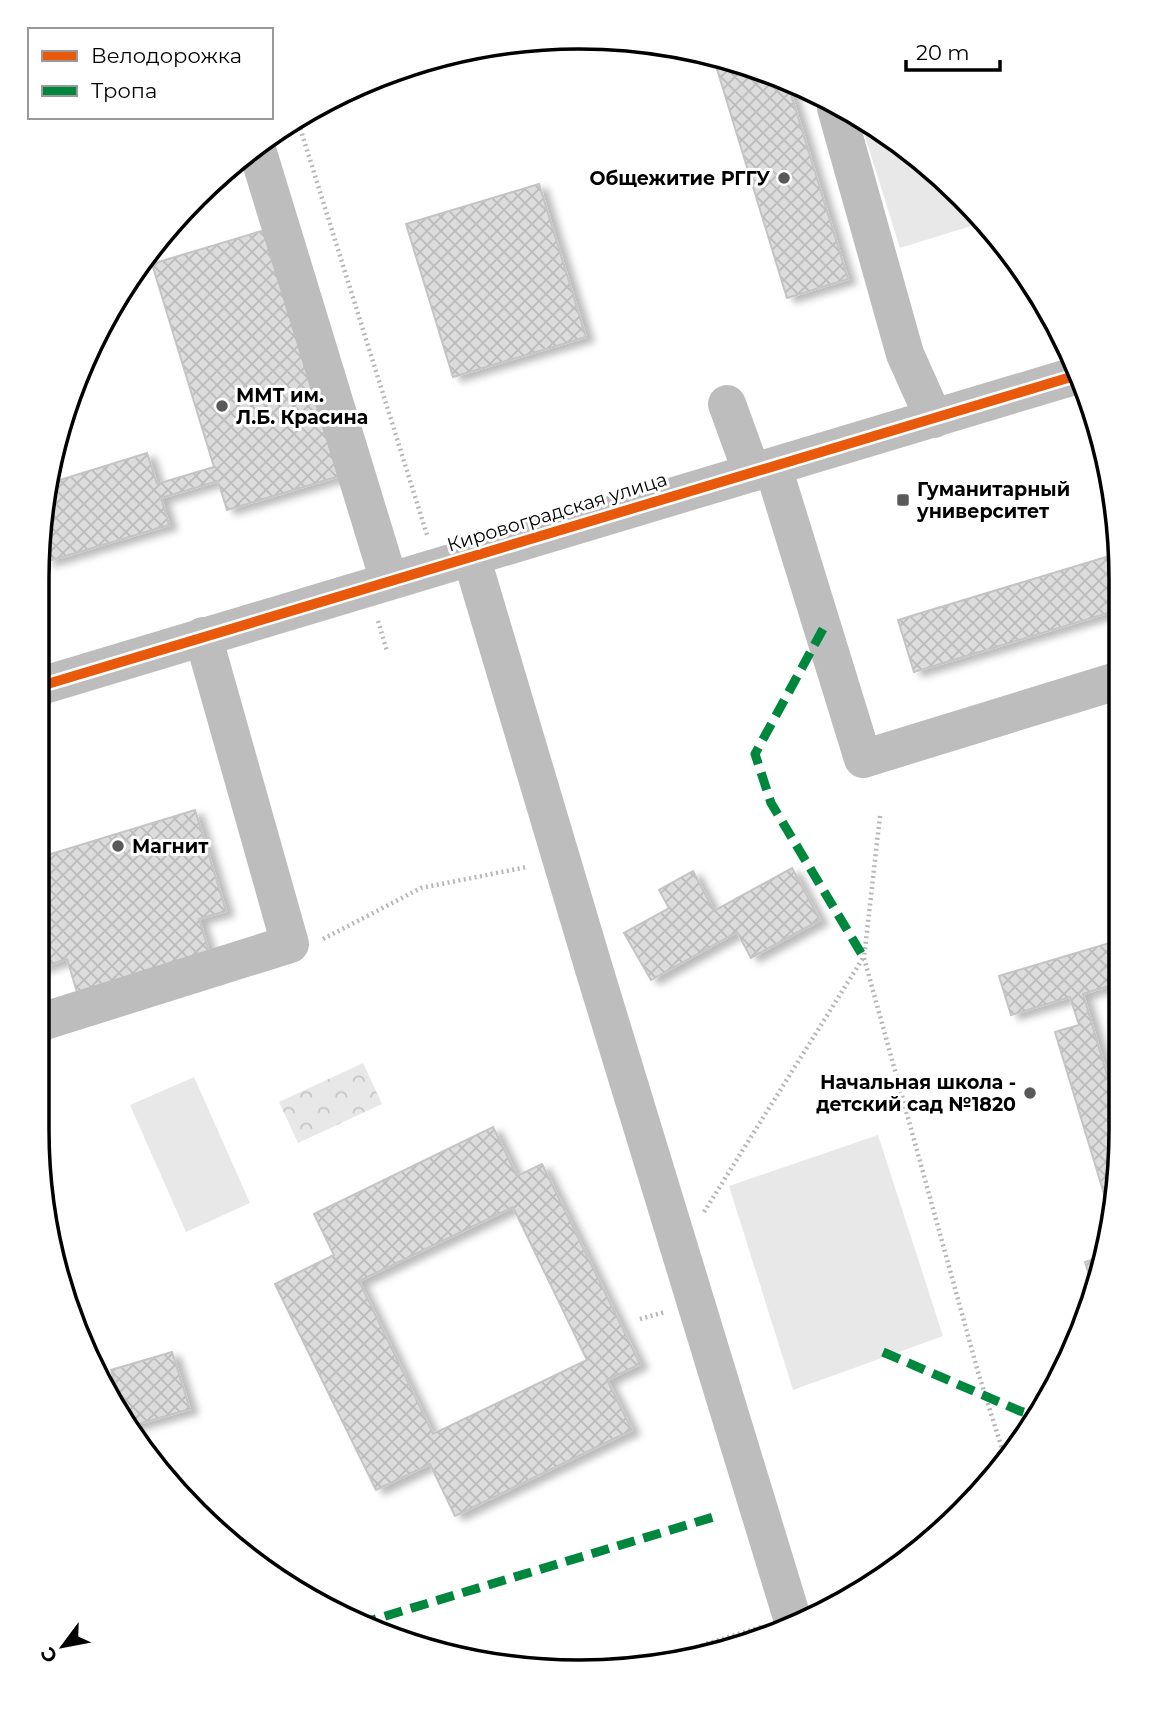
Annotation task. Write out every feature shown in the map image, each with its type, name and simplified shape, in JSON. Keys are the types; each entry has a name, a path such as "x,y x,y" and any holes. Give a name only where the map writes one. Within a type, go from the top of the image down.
{"street":[{"path":"839,117 905,354 934,419"},
{"path":"259,157 389,581"},
{"name":"Кировоградская улица","path":"49,683 1070,378"},
{"path":"727,404 763,470 863,759 1109,683"},
{"path":"471,556 791,1616"},
{"path":"49,1020 290,944 203,636"}],"path":[{"path":"300,129 430,546"},
{"path":"880,816 864,958 978,1372 1002,1449"},
{"path":"290,944 311,945 421,888 562,860"},
{"path":"680,1250 864,958"},
{"path":"702,1645 745,1633"}],"green space":[{"path":"864,132 928,181 973,225 900,248"},
{"path":"363,1063 382,1104 298,1143 279,1102"},
{"path":"194,1077 250,1203 186,1232 130,1105"},
{"path":"878,1135 943,1336 793,1390 729,1186"}],"building":[{"name":"Общежитие РГГУ","path":"716,67 791,93 848,279 787,298"},
{"path":"539,184 586,337 453,377 406,224"},
{"path":"278,226 353,472 227,510 218,481 161,498 169,525 50,561 58,480 147,453 157,484 214,467 154,264"},
{"path":"1108,556 1109,613 914,672 898,620"},
{"path":"195,810 226,911 199,919 212,961 80,1002 67,959 49,965 49,855"},
{"path":"792,868 820,920 751,958 737,932 651,980 624,933 669,908 659,890 693,871 714,911"},
{"path":"1109,943 1109,986 1083,994 1109,1082 1108,1165 1104,1195 1055,1032 1079,1025 1070,997 1011,1015 999,976"},
{"path":"493,1127 517,1176 542,1164 640,1364 607,1380 632,1430 455,1516 430,1464 376,1490 275,1284 334,1255 314,1214","holes":["513,1207 587,1360 433,1434 359,1281"]},
{"path":"1093,1260 1089,1275 1085,1262"},
{"path":"172,1352 190,1409 138,1424 116,1388 111,1370"}],"marked path":[{"path":"823,629 755,754 771,803 864,958"},
{"path":"883,1352 1027,1413"},
{"path":"375,1619 720,1515"}],"cycle path":[{"path":"49,684 1070,377"}],"place":[{"name":"Общежитие РГГУ","path":"784,178"},
{"name":"ММТ им. Л.Б. Красина","path":"222,406"},
{"name":"Гуманитарный университет","path":"903,500"},
{"name":"Магнит","path":"118,846"},
{"name":"Начальная школа - детский сад №1820","path":"1030,1093"}]}
